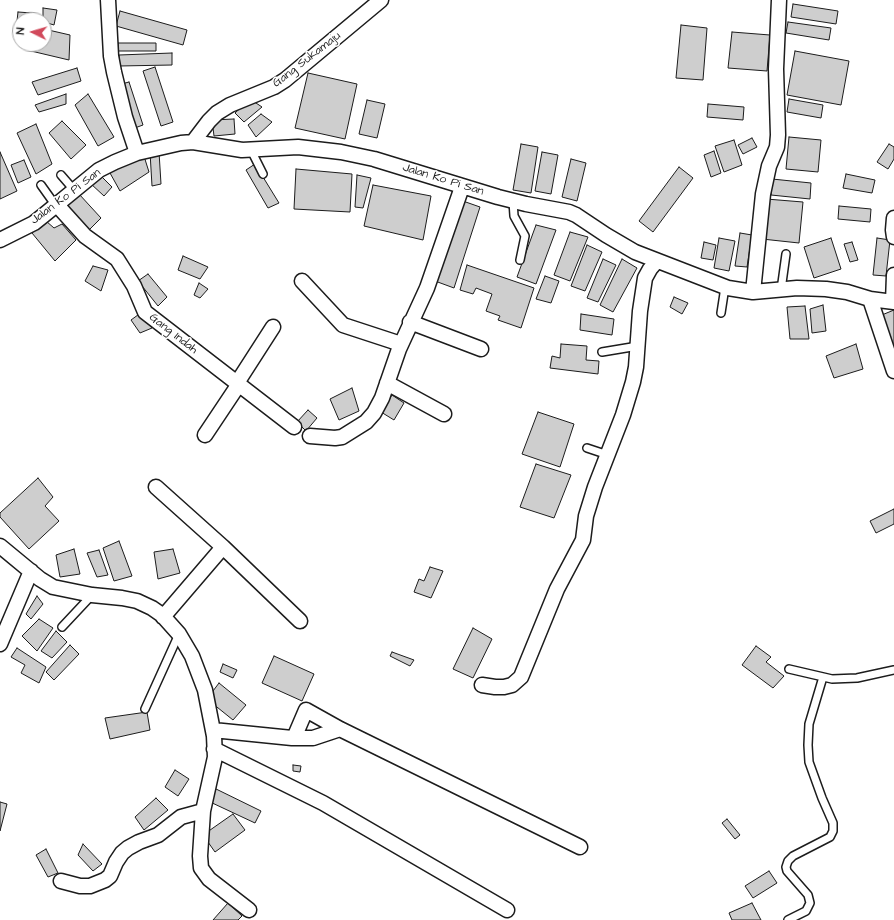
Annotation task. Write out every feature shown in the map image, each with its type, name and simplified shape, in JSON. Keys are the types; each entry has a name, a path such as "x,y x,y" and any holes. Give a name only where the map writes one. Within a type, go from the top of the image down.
{"street":[{"name":"Gang Sukamaju","path":"193,142 217,113 230,105 274,87 285,80 381,0"},
{"path":"106,1 114,72 123,110 137,154"},
{"path":"753,292 763,194 769,166 777,147 778,135 775,1"},
{"name":"Jalan Ko Pi San","path":"0,240 34,223 99,170 137,154 173,145 193,142 242,150 298,147 341,152 389,164 513,201 576,215 635,252 725,287 753,292 797,288 826,289 847,292 870,299 893,302"},
{"path":"310,436 335,438 342,437 366,422 377,409 410,322 430,281 462,187"},
{"name":"Gang Indah","path":"57,205 85,236 117,259 134,286 145,312 294,427"},
{"path":"894,218 894,237"},
{"path":"482,685 504,687 512,685 521,677 557,589 583,540 586,516 590,503 628,401 636,367 640,311 645,278 657,261"},
{"path":"893,302 894,275"},
{"path":"302,280 343,325 401,344"},
{"path":"870,299 894,371"},
{"path":"410,322 481,349"},
{"path":"205,435 273,327"},
{"path":"387,383 444,414"},
{"path":"156,487 223,547 300,621"},
{"path":"0,546 40,579 53,587 92,595 137,601 152,608 179,634 192,656 205,690 213,730 215,757 203,811 200,856 201,868 209,879 249,910"},
{"path":"163,617 223,547"},
{"path":"0,644 31,571"},
{"path":"294,738 306,710 340,729 580,847"},
{"path":"213,730 294,738 313,738 340,729"},
{"path":"214,749 323,803 507,910"},
{"path":"61,881 80,886 90,886 105,880 110,876 122,853 128,848 158,835 182,817 203,811"}],"lane":[{"path":"251,150 263,174"},
{"path":"61,175 74,190"},
{"path":"41,185 57,205"},
{"path":"513,201 514,216 525,236 520,260"},
{"path":"781,290 786,254"},
{"path":"721,312 725,287"},
{"path":"602,352 638,346"},
{"path":"587,448 608,455"},
{"path":"62,627 92,595"},
{"path":"145,709 179,634"},
{"path":"789,669 832,679 857,678 894,670"},
{"path":"788,920 806,911 810,903 808,895 787,871 786,867 788,861 800,852 830,837 834,831 833,823 817,786 809,762 809,724 823,677"}],"building":[{"path":"793,4 838,11 836,24 791,17"},
{"path":"43,8 57,10 54,25 52,24 52,12 43,12"},
{"path":"120,11 187,30 183,45 116,26"},
{"path":"788,22 831,28 829,40 786,33"},
{"path":"681,25 707,28 703,80 676,78"},
{"path":"52,31 70,35 69,60 35,52 52,52"},
{"path":"732,32 770,35 767,71 728,68"},
{"path":"118,43 156,43 156,51 118,51"},
{"path":"795,51 849,61 841,105 787,95"},
{"path":"172,53 172,65 119,66 119,55"},
{"path":"155,67 173,122 161,126 143,71"},
{"path":"77,68 81,81 38,95 32,82"},
{"path":"308,73 357,84 345,139 295,128"},
{"path":"129,82 143,125 132,129 118,85"},
{"path":"66,94 66,104 39,112 35,105"},
{"path":"88,94 114,137 98,146 75,105"},
{"path":"250,99 262,107 244,122 235,113"},
{"path":"789,99 823,105 821,118 787,112"},
{"path":"367,100 385,104 377,138 359,134"},
{"path":"708,104 744,107 743,120 707,117"},
{"path":"261,114 272,122 256,137 248,125"},
{"path":"234,119 235,134 214,136 212,120"},
{"path":"62,121 86,145 71,159 49,133"},
{"path":"36,124 52,164 36,174 17,133"},
{"path":"789,137 821,140 818,172 786,169"},
{"path":"752,138 757,147 743,154 738,145"},
{"path":"734,140 742,165 724,172 715,146"},
{"path":"521,144 538,147 531,193 513,190"},
{"path":"889,144 894,147 894,159 888,169 877,162"},
{"path":"714,151 721,173 711,177 704,155"},
{"path":"0,152 17,191 0,199"},
{"path":"150,152 159,152 161,184 152,186"},
{"path":"542,152 558,155 551,194 535,191"},
{"path":"143,153 149,172 120,191 110,173"},
{"path":"571,159 586,163 577,201 562,197"},
{"path":"24,160 31,177 18,183 11,165"},
{"path":"255,164 279,203 268,208 246,170"},
{"path":"679,167 693,178 653,232 639,221"},
{"path":"296,169 352,174 350,212 294,209"},
{"path":"99,174 112,187 104,196 90,183"},
{"path":"846,174 875,180 872,193 843,188"},
{"path":"357,175 371,178 363,208 355,207"},
{"path":"772,179 811,183 810,199 771,195"},
{"path":"373,185 431,196 423,240 364,226"},
{"path":"79,194 101,218 87,232 66,207"},
{"path":"766,199 803,202 799,243 762,239"},
{"path":"460,200 480,207 454,288 435,281"},
{"path":"839,206 871,209 870,222 838,219"},
{"path":"46,221 54,228 62,224 76,240 55,261 32,233"},
{"path":"536,225 556,230 536,284 517,277"},
{"path":"570,232 588,237 570,281 554,275"},
{"path":"740,233 752,235 747,267 735,266"},
{"path":"719,238 735,241 729,271 714,268"},
{"path":"831,238 841,269 814,278 804,247"},
{"path":"877,238 890,240 886,276 873,275"},
{"path":"704,242 716,245 713,260 701,258"},
{"path":"852,242 858,260 850,262 844,244"},
{"path":"587,245 602,252 585,291 571,286"},
{"path":"183,256 208,267 200,279 178,270"},
{"path":"603,259 616,265 598,302 587,298"},
{"path":"622,259 637,268 613,312 600,305"},
{"path":"467,265 534,288 521,328 498,320 500,316 486,311 492,294 476,288 473,294 460,290"},
{"path":"93,266 108,270 101,291 85,281"},
{"path":"148,274 167,297 158,306 138,281"},
{"path":"545,276 559,281 551,303 536,299"},
{"path":"199,283 208,289 200,298 194,295"},
{"path":"674,297 688,303 682,314 670,307"},
{"path":"823,305 826,331 812,333 810,309"},
{"path":"805,306 809,339 790,339 787,307"},
{"path":"894,310 894,357 877,317"},
{"path":"142,312 152,328 140,333 131,320"},
{"path":"581,314 614,319 612,335 580,330"},
{"path":"561,344 587,346 586,360 599,361 598,374 550,368 552,356 560,358"},
{"path":"856,344 863,369 834,378 826,356"},
{"path":"352,388 359,411 339,420 330,399"},
{"path":"392,395 404,403 394,420 381,412"},
{"path":"308,410 317,418 306,431 297,422"},
{"path":"538,412 574,424 560,467 522,454"},
{"path":"536,464 571,475 554,518 520,507"},
{"path":"38,478 53,497 45,506 59,521 29,549 0,517 0,513"},
{"path":"894,509 894,524 876,533 870,521"},
{"path":"119,541 132,576 114,581 103,548"},
{"path":"74,549 80,574 60,577 56,555"},
{"path":"173,549 180,573 158,579 154,552"},
{"path":"99,550 108,575 97,577 87,553"},
{"path":"430,567 443,571 431,598 414,592 419,579 424,581"},
{"path":"37,596 43,604 31,619 26,614"},
{"path":"39,619 53,628 37,651 22,636"},
{"path":"473,628 492,639 473,678 453,669"},
{"path":"56,631 67,642 52,658 41,651"},
{"path":"70,645 79,654 54,680 46,672"},
{"path":"756,646 771,657 766,662 784,676 773,688 742,665"},
{"path":"17,648 46,667 39,683 21,673 25,665 11,657"},
{"path":"392,652 414,660 410,666 390,656"},
{"path":"274,656 314,674 302,701 262,683"},
{"path":"223,664 237,670 233,678 220,672"},
{"path":"219,683 246,705 233,720 207,699"},
{"path":"147,712 150,730 110,739 105,718"},
{"path":"293,765 301,766 300,772 293,771"},
{"path":"175,770 189,779 178,796 165,787"},
{"path":"214,788 261,811 255,823 208,801"},
{"path":"156,798 168,810 144,830 135,817"},
{"path":"0,802 7,804 0,831"},
{"path":"233,814 245,830 215,852 203,835"},
{"path":"727,819 740,835 735,839 722,823"},
{"path":"83,844 102,864 93,871 78,855"},
{"path":"46,849 58,873 48,877 36,855"},
{"path":"769,871 777,883 753,898 745,886"},
{"path":"228,903 242,916 238,920 213,920"},
{"path":"752,903 761,920 732,920 729,913"}]}
